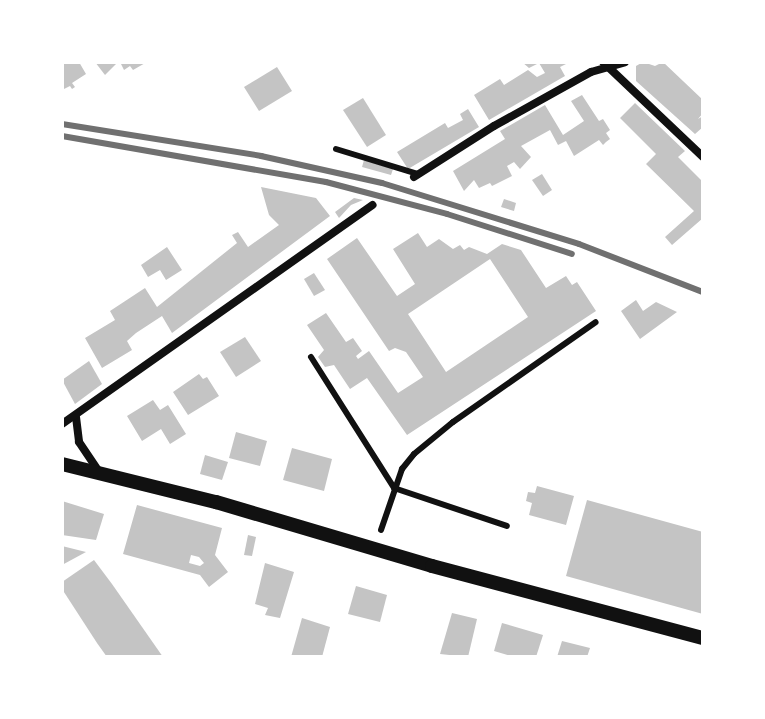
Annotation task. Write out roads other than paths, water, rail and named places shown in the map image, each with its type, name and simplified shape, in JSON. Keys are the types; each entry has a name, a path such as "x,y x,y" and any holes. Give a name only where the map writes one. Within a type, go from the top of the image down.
{"street":[{"path":"416,175 494,126 591,72 625,62"},
{"path":"606,66 703,157"},
{"path":"62,424 373,205"},
{"path":"76,417 79,442 102,474"},
{"path":"62,464 703,638"}],"lane":[{"path":"336,149 416,175"},
{"path":"381,530 402,469 428,441 596,322"},
{"path":"311,357 394,488 507,526"}],"railway":[{"path":"62,124 261,156 382,183 579,244 703,292"},
{"path":"62,136 326,182 447,214 572,254"}]}
